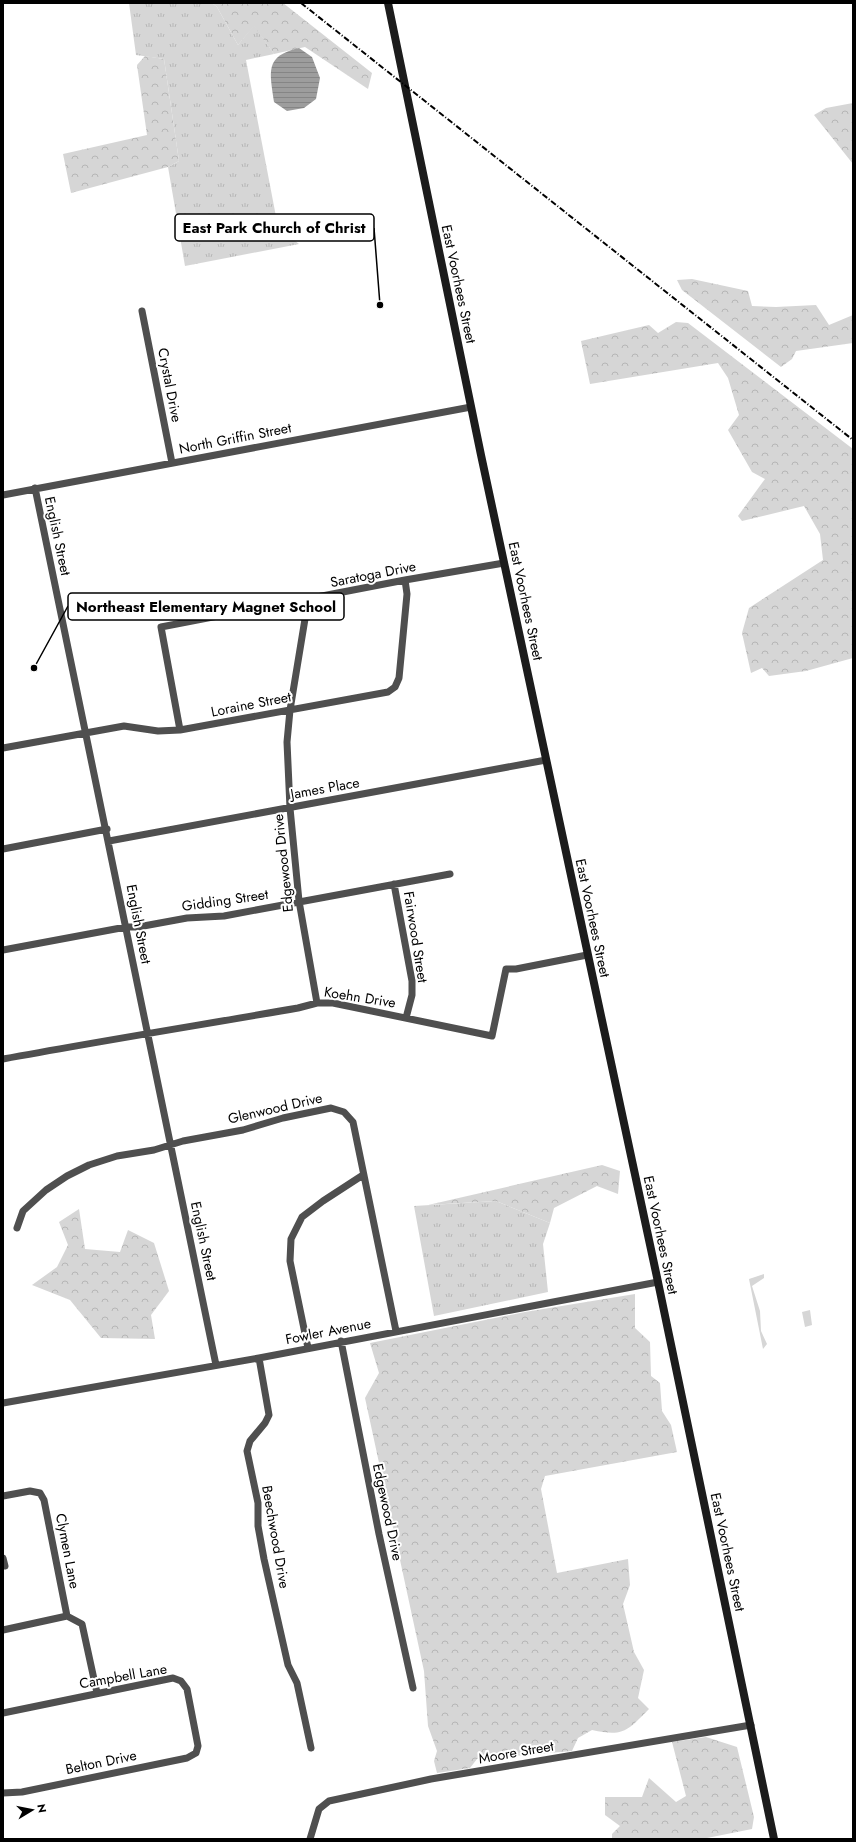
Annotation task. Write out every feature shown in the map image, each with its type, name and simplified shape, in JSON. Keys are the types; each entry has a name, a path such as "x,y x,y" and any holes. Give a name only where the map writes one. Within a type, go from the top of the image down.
{"main road":[{"name":"East Voorhees Street","path":"388,3 471,407 658,1282 774,1839"}],"street":[{"name":"Crystal Drive","path":"142,311 172,463"},
{"name":"North Griffin Street","path":"3,495 471,407"},
{"name":"English Street","path":"35,488 216,1365"},
{"name":"Saratoga Drive","path":"180,730 161,627 405,580 504,563"},
{"name":"Loraine Street","path":"3,748 124,726 158,731 180,730 388,692 395,687 399,678 406,601 405,580"},
{"name":"Edgewood Drive","path":"302,601 305,619 290,710 287,742 290,808 299,901 317,1003"},
{"name":"James Place","path":"109,841 546,760"},
{"path":"3,849 106,829"},
{"name":"Gidding Street","path":"3,950 126,927 138,927 187,918 224,916 450,874"},
{"name":"Fairwood Street","path":"394,884 412,981 412,995 406,1018"},
{"name":"Koehn Drive","path":"3,1060 291,1009 317,1003 333,1003 492,1036 506,969 516,969 588,955"},
{"name":"Glenwood Drive","path":"17,1228 23,1211 46,1190 66,1176 89,1165 117,1156 154,1150 171,1144 243,1130 283,1118 331,1108 344,1112 353,1122 396,1331"},
{"path":"308,1348 290,1261 291,1239 302,1217 323,1201 363,1175"},
{"name":"Fowler Avenue","path":"3,1404 259,1358 341,1341 658,1282"},
{"name":"Edgewood Drive","path":"341,1341 379,1534 412,1688"},
{"name":"Beechwood Drive","path":"259,1358 269,1415 265,1424 250,1441 247,1451 258,1503 258,1526 264,1559 288,1665 297,1683 311,1748"},
{"name":"Clymen Lane","path":"3,1496 30,1491 40,1493 44,1500 67,1616"},
{"path":"3,1558 4,1566"},
{"path":"3,1630 67,1616 82,1624 97,1693"},
{"name":"Campbell Lane","path":"3,1713 173,1678 181,1681 187,1689 198,1746"},
{"name":"Moore Street","path":"310,1839 319,1809 329,1800 431,1779 751,1725"},
{"name":"Belton Drive","path":"3,1793 22,1792 187,1758 196,1754 198,1746"}],"green space":[{"path":"129,3 212,3 217,7 238,45 254,25 274,54 246,60 278,227 299,244 185,266 168,167 179,161 164,59 136,55"},
{"path":"212,3 283,3 372,73 368,89 305,47 274,54 254,26 238,45 217,7"},
{"path":"145,56 164,59 179,161 168,167 71,193 63,154 147,135 137,65"},
{"path":"853,103 853,164 814,115 826,108"},
{"path":"692,279 748,291 752,306 776,307 816,305 829,325 853,315 853,343 796,351 792,359 781,367 682,290 677,280"},
{"path":"676,322 688,323 853,449 853,658 806,671 769,676 762,668 751,673 742,633 749,608 823,560 820,534 804,506 742,521 738,516 765,479 752,472 728,430 739,415 728,378 718,363 590,384 581,341 649,325 658,333"},
{"path":"602,1165 620,1171 618,1194 597,1186 554,1208 550,1223 496,1201 428,1205"},
{"path":"496,1201 550,1223 543,1244 548,1292 434,1316 414,1206"},
{"path":"79,1209 85,1249 120,1252 128,1230 154,1243 169,1291 151,1315 155,1339 101,1338 70,1300 32,1285 57,1267 68,1245 59,1222"},
{"path":"764,1274 764,1278 752,1286 760,1311 761,1331 767,1344 763,1349 749,1279"},
{"path":"635,1294 635,1328 650,1342 651,1376 660,1383 662,1411 671,1425 677,1452 545,1476 541,1489 557,1573 628,1559 630,1585 623,1604 634,1652 644,1670 638,1698 649,1709 635,1723 624,1730 611,1733 592,1730 578,1738 572,1751 477,1759 470,1768 437,1773 434,1761 437,1751 428,1726 424,1671 365,1398 379,1373 370,1343 525,1312"},
{"path":"810,1310 812,1325 805,1327 802,1312"},
{"path":"706,1737 737,1747 754,1817 752,1829 702,1839 612,1839 612,1834 620,1826 605,1815 605,1797 642,1797 649,1778 676,1802 686,1796 672,1742"}],"shaded area":[{"path":"299,48 312,57 320,78 316,99 304,108 287,111 274,102 271,82 272,67 280,56 288,51"}],"railway":[{"path":"301,3 853,440"}],"place":[{"name":"East Park Church of Christ","path":"380,305"},
{"name":"Northeast Elementary Magnet School","path":"34,668"}]}
